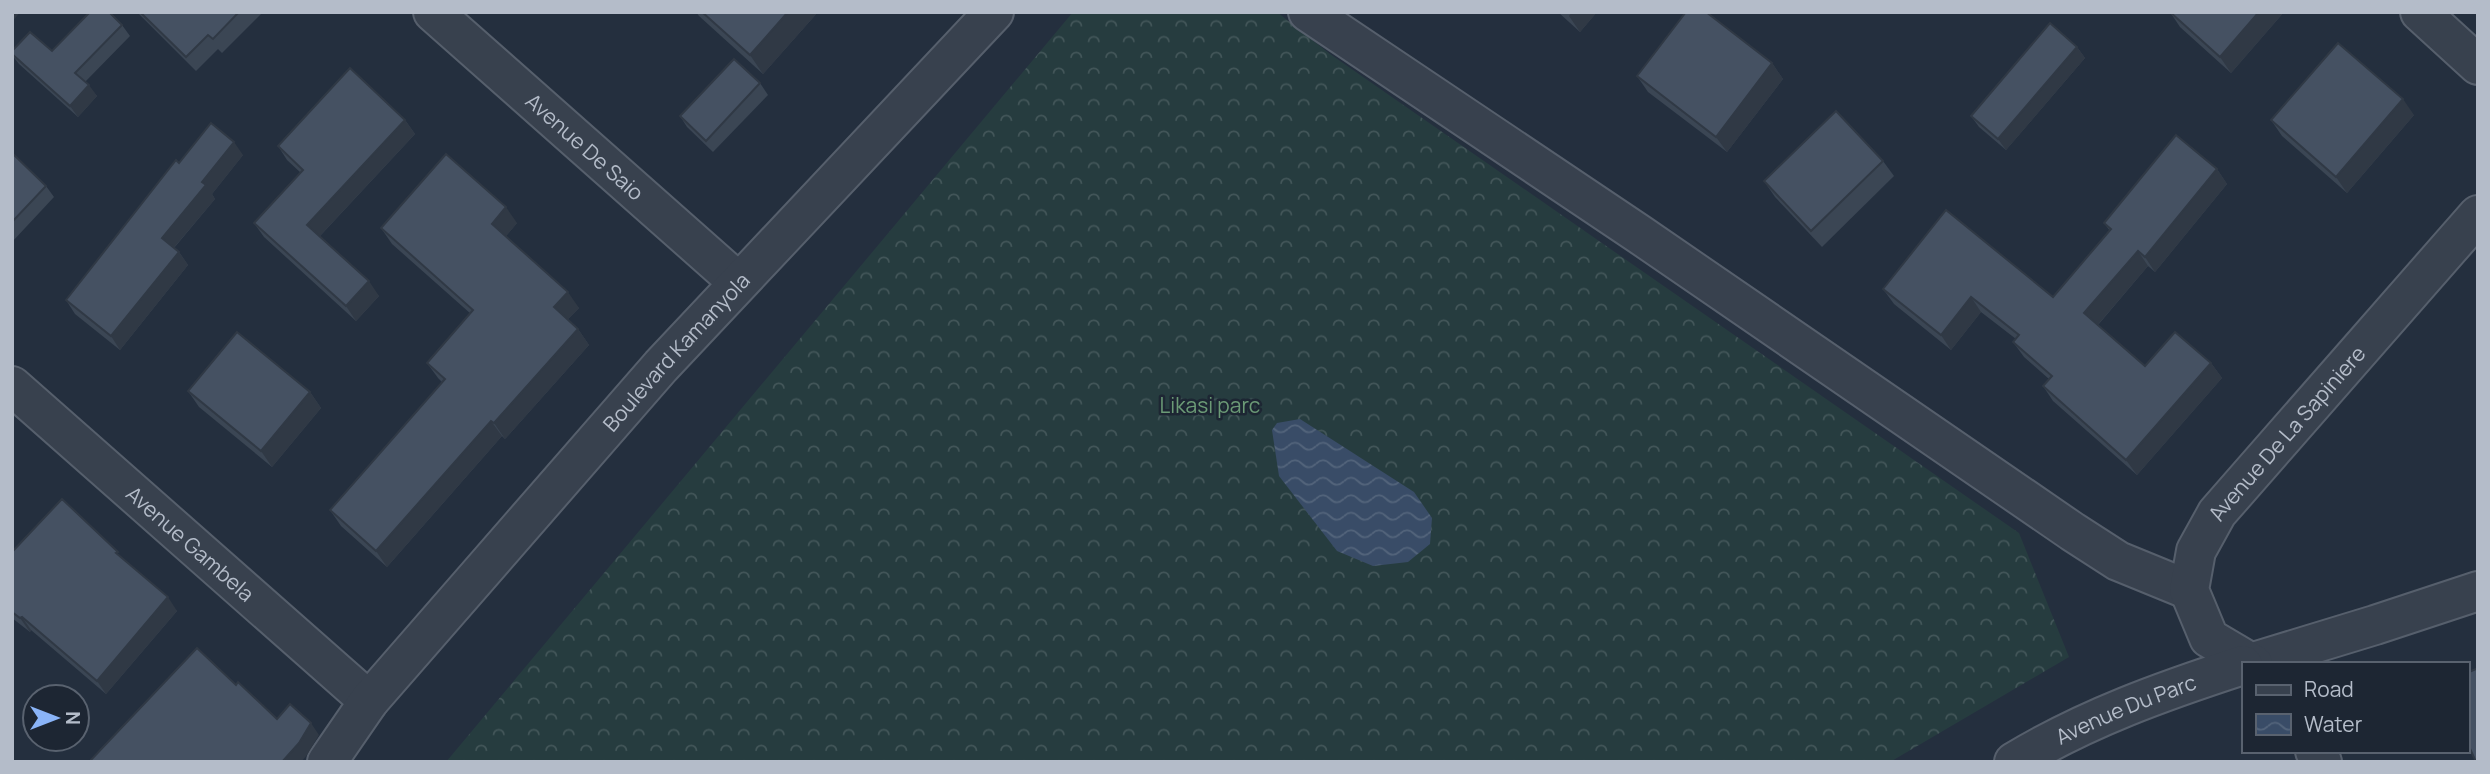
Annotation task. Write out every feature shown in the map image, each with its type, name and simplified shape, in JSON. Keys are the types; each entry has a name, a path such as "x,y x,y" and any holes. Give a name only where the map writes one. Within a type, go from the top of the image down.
{"street":[{"name":"Avenue De Saio","path":"433,12 738,282"},
{"name":"Boulevard Kamanyola","path":"327,762 369,701 661,366 994,12"},
{"path":"1308,12 1639,234 2073,532 2118,561 2189,590 2209,638 2246,662"},
{"path":"2420,12 2478,65"},
{"name":"Avenue De La Sapiniere","path":"2189,590 2196,551 2217,513 2478,215"},
{"name":"Avenue Gambela","path":"12,387 369,701"},
{"name":"Avenue Du Parc","path":"2255,662 2478,590"},
{"name":"Avenue Du Parc","path":"2014,762 2111,711 2242,666"}],"green space":[{"name":"Likasi parc","path":"1073,12 1277,12 1330,54 2019,533 2069,657 1890,762 446,762"}],"water":[{"path":"1300,419 1414,492 1432,518 1430,544 1408,562 1373,566 1337,551 1279,476 1272,430 1277,423"}],"building":[{"path":"90,12 109,12 122,25 75,73 89,85 70,106 12,54 12,51 30,32 52,51"},
{"path":"140,12 239,12 213,39 208,35 186,57"},
{"path":"702,12 788,12 750,55"},
{"path":"1686,12 1706,12 1772,63 1716,137 1637,76"},
{"path":"2170,12 2259,12 2220,57"},
{"path":"2050,23 2077,47 1998,139 1971,116"},
{"path":"2338,43 2403,99 2336,177 2271,120"},
{"path":"734,59 760,83 706,141 680,116"},
{"path":"350,68 405,120 307,225 369,281 346,306 254,223 303,170 278,146"},
{"path":"1836,111 1883,161 1811,231 1764,181"},
{"path":"211,123 234,142 202,182 206,185 162,238 179,252 111,336 66,300 176,160 179,163"},
{"path":"2176,135 2217,169 2145,257 2138,251 2084,313 2145,366 2175,332 2211,363 2126,460 2043,386 2052,376 2013,342 2019,335 1971,297 1941,335 1883,289 1946,210 2053,297 2111,229 2104,223"},
{"path":"12,153 46,186 12,222"},
{"path":"446,154 506,207 492,224 568,292 554,307 578,329 494,423 491,421 376,551 330,510 445,379 427,363 473,310 381,228"},
{"path":"237,332 310,392 261,451 188,391"},
{"path":"62,499 118,552 116,553 168,597 97,681 22,617 12,612 12,552"},
{"path":"197,648 277,719 290,704 311,723 299,743 282,762 89,762"},
{"path":"2478,668 2478,762 2469,746 2469,672"}]}
